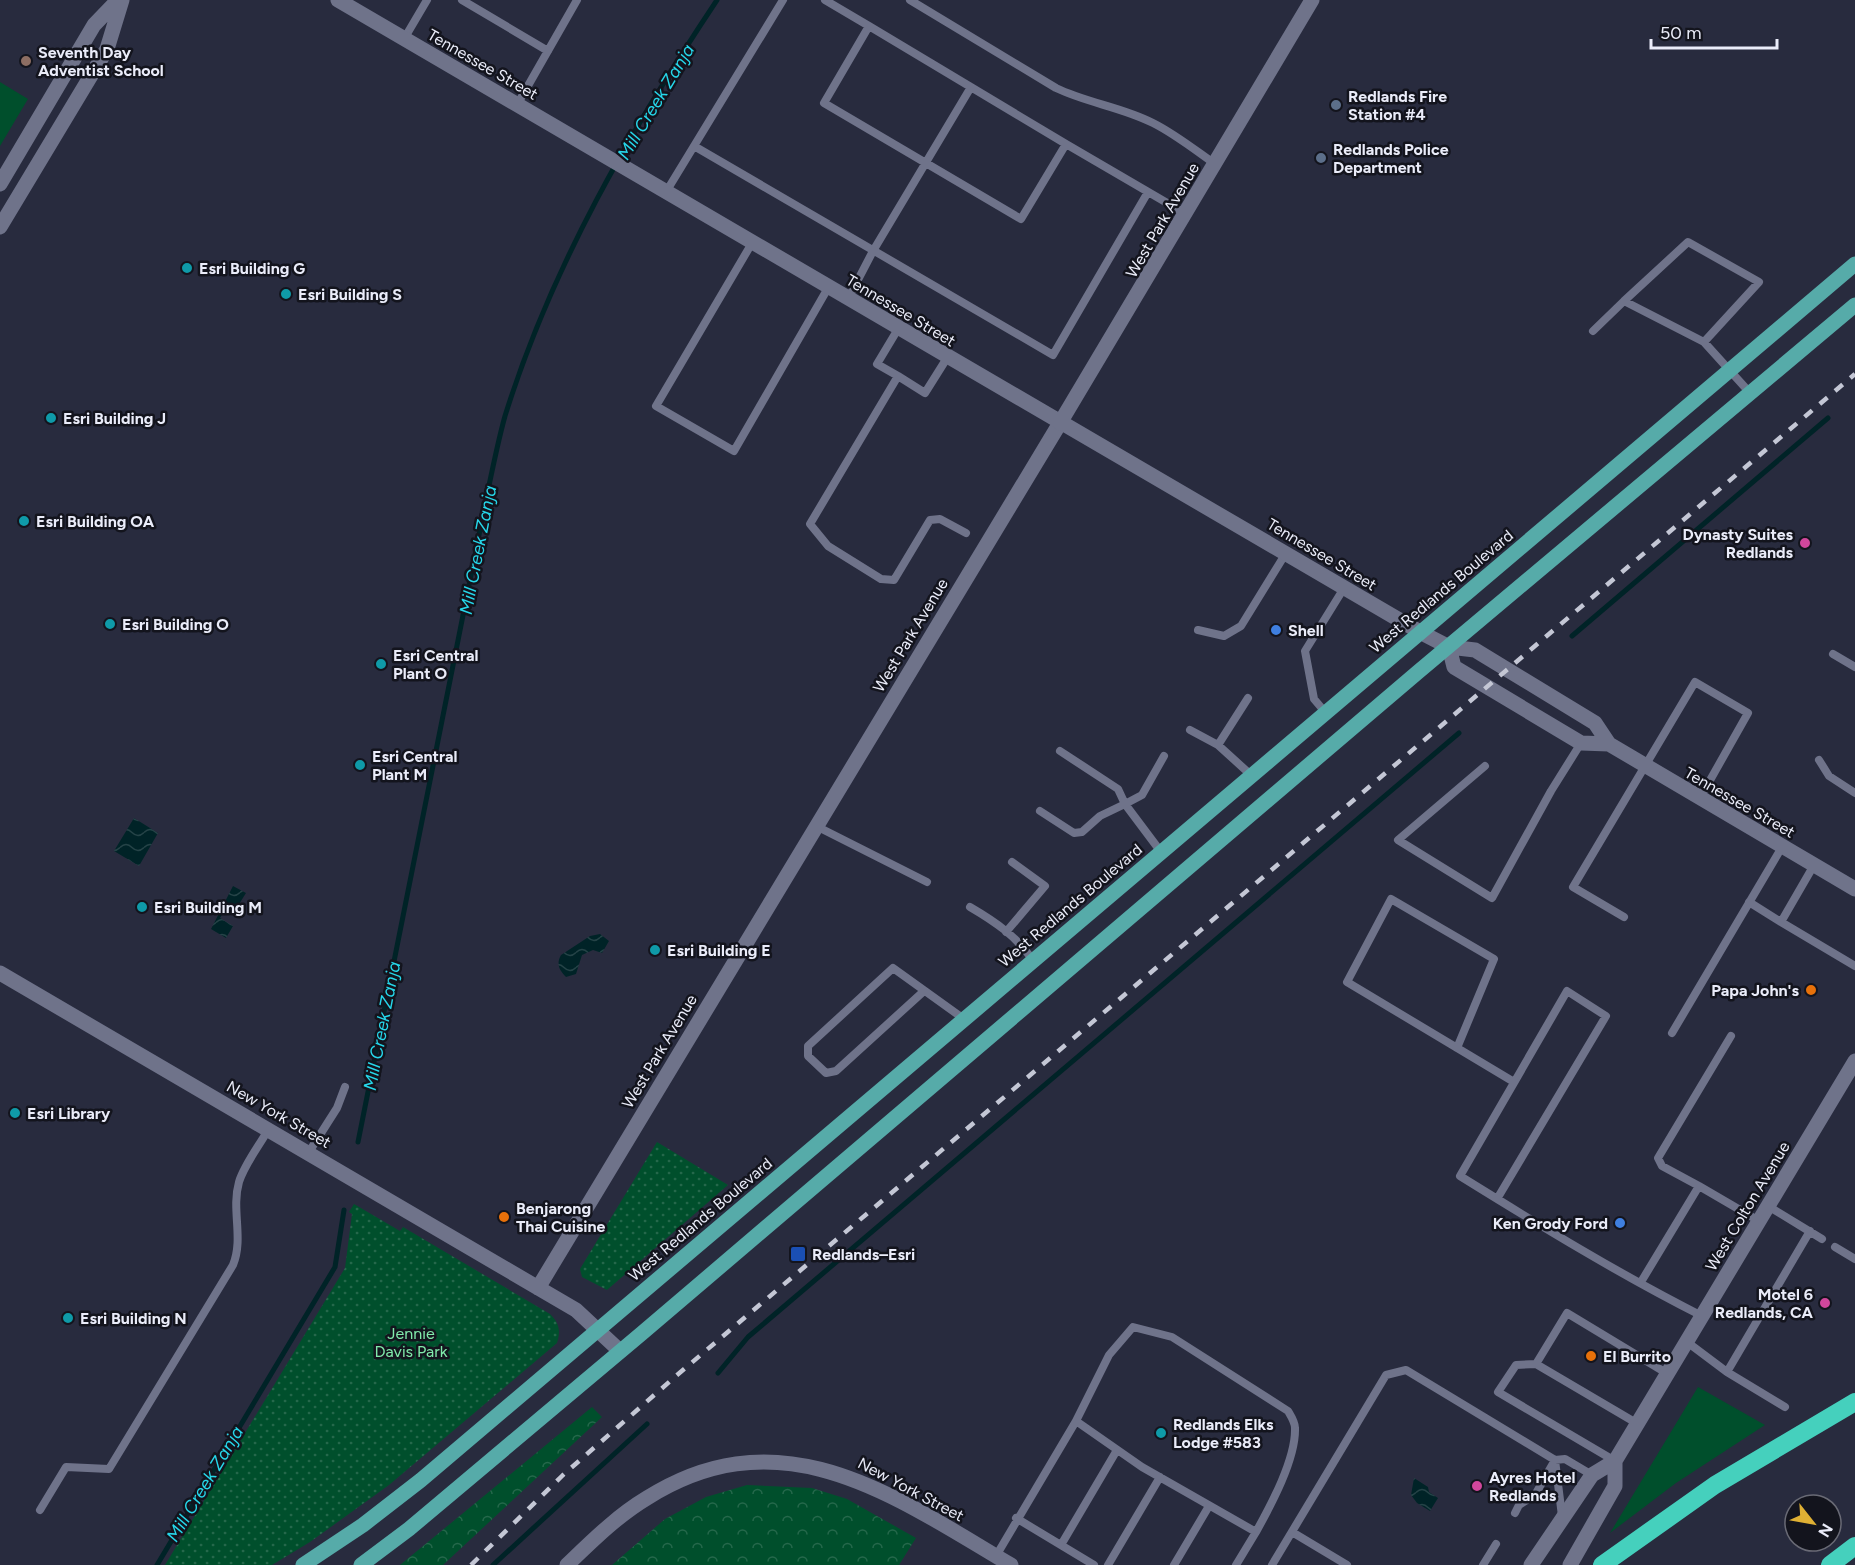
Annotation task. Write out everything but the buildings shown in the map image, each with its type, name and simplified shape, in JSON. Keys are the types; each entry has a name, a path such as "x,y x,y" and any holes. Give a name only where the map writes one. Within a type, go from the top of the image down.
{"highway":[{"path":"1602,1565 1714,1485 1855,1402"},
{"path":"1830,1565 1855,1546"},
{"path":"1836,1565 1855,1557"}],"main road":[{"name":"West Redlands Boulevard","path":"303,1565 363,1525 421,1480 1855,264"},
{"path":"361,1565 409,1529 1855,305"}],"street":[{"path":"0,184 94,25 120,0"},
{"path":"0,227 107,49 120,0"},
{"name":"Tennessee Street","path":"338,0 947,358 1420,632 1449,647 1475,650 1594,723 1609,744 1855,889"},
{"name":"West Park Avenue","path":"538,1288 1186,214 1312,0"},
{"name":"Tennessee Street","path":"1449,647 1454,667 1581,743 1609,744"},
{"name":"New York Street","path":"0,973 576,1310 620,1351"},
{"name":"West Colton Avenue","path":"1570,1565 1615,1486 1616,1461 1855,1061"},
{"name":"West Colton Avenue","path":"1531,1565 1562,1516 1592,1475 1616,1461"},
{"name":"New York Street","path":"567,1565 625,1512 668,1485 714,1468 774,1462 820,1467 855,1478 1011,1565"}],"lane":[{"path":"404,39 427,0"},
{"path":"462,0 548,51"},
{"path":"517,105 577,0"},
{"path":"666,192 783,0"},
{"path":"825,0 1186,214"},
{"path":"910,0 1056,88 1080,99 1123,111 1153,123 1215,164"},
{"path":"869,26 824,103 1021,219 1066,144"},
{"path":"848,299 873,251 971,87"},
{"path":"694,146 1053,354 1148,192"},
{"path":"1593,331 1688,242 1759,282 1704,342"},
{"path":"752,243 656,406 734,451 828,288"},
{"path":"1624,301 1704,342 1751,394"},
{"path":"898,329 877,364 926,393 947,358"},
{"path":"898,376 810,524 828,546 881,579 894,580 930,520 940,519 966,533"},
{"path":"1198,630 1224,636 1241,626 1286,553"},
{"path":"1325,712 1314,699 1305,651 1344,588"},
{"path":"1833,654 1855,667"},
{"path":"1624,917 1573,887 1695,682 1748,713 1700,798"},
{"path":"1218,745 1248,698"},
{"path":"1190,730 1218,745 1251,775"},
{"path":"1485,766 1398,840 1492,898 1551,791 1581,743"},
{"path":"1060,751 1118,789 1125,804 1161,852"},
{"path":"1040,811 1074,833 1082,832 1100,816 1142,795 1164,756"},
{"path":"1819,760 1829,776 1855,793"},
{"path":"816,826 927,882"},
{"path":"1672,1033 1782,846"},
{"path":"1006,932 1045,886 1012,862"},
{"path":"1781,922 1814,865"},
{"path":"1457,1048 1494,959 1391,899 1347,982 1457,1048 1514,1082"},
{"path":"1749,902 1855,966"},
{"path":"970,907 1023,945 1033,961"},
{"path":"924,991 836,1071 826,1073 808,1056 808,1046 893,968 964,1019"},
{"path":"1497,1199 1606,1016 1567,991 1460,1176 1497,1199 1702,1316"},
{"path":"1731,1036 1658,1158 1662,1166 1759,1221"},
{"path":"309,1152 337,1108 345,1088"},
{"path":"40,1510 66,1467 109,1469 228,1274 238,1253 236,1202 239,1181 268,1130"},
{"path":"1641,1282 1699,1186"},
{"path":"1768,1206 1822,1239"},
{"path":"1727,1372 1810,1231"},
{"path":"1836,1247 1855,1259"},
{"path":"1536,1364 1567,1313 1668,1374"},
{"path":"996,1556 1016,1518 1076,1421 1109,1355 1132,1327 1172,1337 1288,1411 1296,1425 1293,1445 1275,1494 1236,1565"},
{"path":"1687,1342 1727,1372 1785,1407"},
{"path":"1616,1461 1498,1392 1515,1365 1536,1364 1638,1424"},
{"path":"1272,1565 1386,1375 1406,1370 1556,1460 1565,1459 1592,1475"},
{"path":"1076,1421 1160,1477 1256,1532"},
{"path":"1060,1545 1117,1450"},
{"path":"1515,1513 1519,1506 1535,1495 1556,1460"},
{"path":"1556,1460 1562,1516"},
{"path":"1108,1565 1160,1477"},
{"path":"1174,1565 1209,1506"},
{"path":"1016,1518 1094,1565"},
{"path":"1292,1532 1347,1565"},
{"path":"1483,1565 1496,1544"}],"green space":[{"path":"0,82 28,99 0,146"},
{"path":"657,1142 728,1185 607,1290 582,1277 580,1269"},
{"name":"Jennie Davis Park","path":"354,1204 400,1231 403,1227 550,1314 558,1327 557,1343 389,1485 310,1542 272,1565 165,1565 345,1268 352,1214 349,1212"},
{"path":"1698,1387 1765,1425 1676,1483 1610,1533"},
{"path":"592,1407 602,1417 443,1565 400,1565"},
{"path":"747,1485 812,1488 847,1499 916,1538 899,1565 612,1565 665,1519 706,1497"}],"water":[{"path":"134,818 158,833 139,866 114,851"},
{"path":"233,886 246,893 236,909 228,905 220,918 233,926 226,938 211,929"},
{"path":"600,934 609,941 602,953 593,950 582,955 576,974 566,977 559,967 561,955 590,936"},
{"path":"1414,1478 1428,1487 1429,1492 1438,1498 1430,1511 1417,1503 1411,1495"}],"waterway":[{"name":"Mill Creek Zanja","path":"358,1142 485,505 505,416 545,307 596,201 654,99 717,0"},
{"path":"1572,636 1828,418"},
{"path":"718,1373 748,1337 1459,733"},
{"name":"Mill Creek Zanja","path":"157,1565 335,1267 344,1210"},
{"path":"493,1565 647,1424"}],"railway":[{"path":"471,1565 563,1475 676,1376 1855,374"}],"place":[{"name":"Seventh Day Adventist School","path":"26,61"},
{"name":"Redlands Fire Station #4","path":"1336,105"},
{"name":"Redlands Police Department","path":"1321,158"},
{"name":"Esri Building G","path":"187,268"},
{"name":"Esri Building S","path":"286,294"},
{"name":"Esri Building J","path":"51,418"},
{"name":"Esri Building OA","path":"24,521"},
{"name":"Dynasty Suites Redlands","path":"1805,543"},
{"name":"Esri Building O","path":"110,624"},
{"name":"Shell","path":"1276,630"},
{"name":"Esri Central Plant O","path":"381,664"},
{"name":"Esri Central Plant M","path":"360,765"},
{"name":"Esri Building M","path":"142,907"},
{"name":"Esri Building E","path":"655,950"},
{"name":"Papa John's","path":"1811,990"},
{"name":"Esri Library","path":"15,1113"},
{"name":"Benjarong Thai Cuisine","path":"504,1217"},
{"name":"Ken Grody Ford","path":"1620,1223"},
{"name":"Redlands–Esri","path":"798,1254"},
{"name":"Motel 6 Redlands, CA","path":"1825,1303"},
{"name":"Esri Building N","path":"68,1318"},
{"name":"El Burrito","path":"1591,1356"},
{"name":"Redlands Elks Lodge #583","path":"1161,1433"},
{"name":"Ayres Hotel Redlands","path":"1477,1486"}]}
